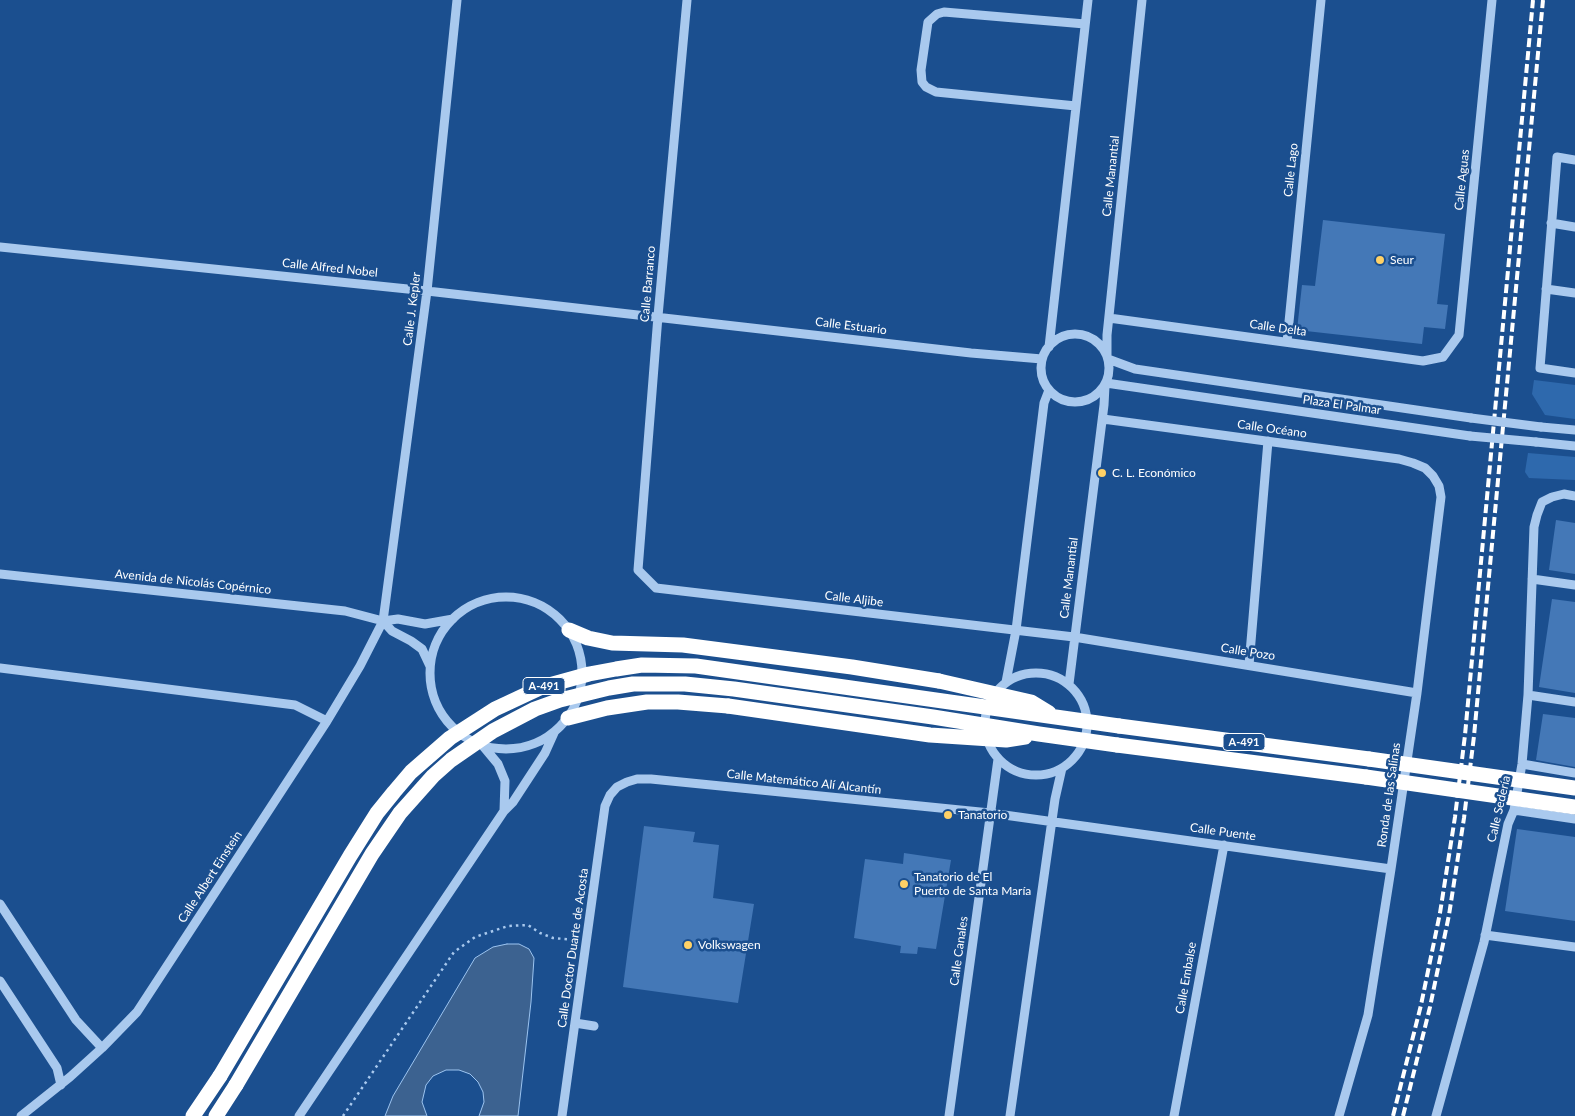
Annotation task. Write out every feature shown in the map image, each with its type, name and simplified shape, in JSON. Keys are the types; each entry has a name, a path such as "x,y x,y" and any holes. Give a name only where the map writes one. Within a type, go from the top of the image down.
{"highway":[{"path":"569,630 588,638 612,643 682,645 749,652 939,681 1031,702 1057,718"},
{"name":"A-491","path":"193,1116 220,1076 350,856 389,799 411,772 450,738 480,718 517,697 566,680 642,665 720,668 1057,718 1575,788"},
{"name":"A-491","path":"216,1116 372,854 400,813 433,776 451,760 493,731 535,709 560,700 608,688 633,684 685,684 1575,807"},
{"path":"568,718 607,708 647,702 678,702 728,706 930,735 1006,740 1039,734"}],"street":[{"name":"Calle J. Kepler","path":"383,621 427,291 457,0"},
{"name":"Calle Barranco","path":"638,570 658,316 688,0"},
{"path":"1048,347 1056,340 1075,334 1094,340 1102,347 1107,357 1109,375 1105,384 1093,397 1078,402 1062,400 1049,390 1042,376 1042,359 1048,347 1088,0"},
{"name":"Calle Manantial","path":"1107,357 1109,318 1142,0"},
{"name":"Calle Lago","path":"1286,342 1321,0"},
{"name":"Calle Aguas","path":"1443,357 1459,335 1492,0"},
{"path":"1076,106 936,92 926,87 922,82 921,70 928,22 937,14 944,12 1085,24"},
{"path":"1575,160 1557,157 1540,368 1575,373"},
{"path":"1551,223 1575,227"},
{"name":"Calle Alfred Nobel","path":"0,247 658,316"},
{"path":"1546,289 1575,293"},
{"name":"Calle Estuario","path":"658,316 971,353 1042,359"},
{"name":"Calle Delta","path":"1109,318 1424,361 1443,357"},
{"name":"Plaza El Palmar","path":"1107,357 1134,369 1470,418 1575,430"},
{"name":"Calle Manantial","path":"1069,684 1103,419 1105,384"},
{"name":"Plaza El Palmar","path":"1105,384 1470,436 1575,446"},
{"path":"1006,682 1016,630 1044,403 1049,390"},
{"name":"Calle Océano","path":"1103,419 1399,459 1419,466 1433,476"},
{"path":"1249,665 1268,441"},
{"name":"Ronda de las Salinas","path":"1339,1116 1368,1014 1392,869 1417,693 1441,497 1440,486 1433,476"},
{"name":"Calle Sedería","path":"1436,1116 1485,935 1508,824 1514,810 1522,764 1528,695 1534,527 1542,502 1564,494 1575,496"},
{"name":"Calle Aljibe","path":"638,570 656,588 1074,637"},
{"name":"Avenida de Nicolás Copérnico","path":"0,574 345,611 383,621"},
{"path":"1532,579 1575,585"},
{"path":"509,597 526,600 542,606 557,616 569,630 579,651 582,674 578,697 568,718 554,733 538,743 520,748 501,750 483,746 463,737 447,722 436,704 430,683 430,661 437,640 446,626 459,613 474,604 491,599 509,597"},
{"path":"383,621 398,619 425,624 453,619"},
{"path":"383,621 392,631 422,649 430,667"},
{"name":"Calle Albert Einstein","path":"21,1116 61,1085 102,1048 136,1012 327,721 360,666 383,621"},
{"name":"Calle Pozo","path":"1074,637 1417,693"},
{"path":"0,668 294,705 327,721"},
{"path":"1031,672 1057,677 1069,684 1078,694 1085,707 1087,720 1086,735 1081,748 1073,760 1049,774 1028,774 1009,768 998,759 990,747 985,733 984,718 988,704 996,692 1006,682 1018,675 1031,672"},
{"path":"1528,695 1575,702"},
{"path":"299,1116 504,811 513,802 545,753 554,733"},
{"path":"483,746 498,764 505,781 504,811"},
{"name":"Calle Canales","path":"949,1116 998,759"},
{"path":"1522,764 1575,773"},
{"path":"1010,1116 1052,820 1062,768"},
{"name":"Calle Matemático Alí Alcantín","path":"618,788 627,782 637,779 651,779 1052,820"},
{"name":"Calle Doctor Duarte de Acosta","path":"562,1116 605,806 610,795 618,788"},
{"path":"1514,810 1575,820"},
{"name":"Calle Puente","path":"1052,820 1392,869"},
{"name":"Calle Embalse","path":"1174,1116 1224,845"},
{"path":"0,904 76,1020 102,1048"},
{"path":"1485,935 1575,947"},
{"path":"0,981 57,1068 61,1085"},
{"path":"575,1023 594,1026"}],"path":[{"path":"343,1116 454,952 475,937 508,926 528,925 540,933 553,938 586,941"}],"shaded area":[{"path":"1534,380 1575,385 1575,419 1545,415 1532,394"},
{"path":"1528,453 1575,457 1575,480 1529,478 1525,472"},
{"path":"519,944 529,949 534,958 518,1116 479,1116 484,1102 483,1092 478,1082 470,1074 459,1070 446,1070 433,1076 426,1085 422,1102 427,1116 385,1116 393,1096 475,958 493,947"}],"building":[{"name":"Seur","path":"1323,220 1445,234 1437,304 1448,305 1445,329 1424,327 1422,344 1297,330 1302,285 1315,286"},
{"path":"1556,520 1575,523 1575,574 1549,570"},
{"path":"1552,599 1575,602 1575,693 1539,687"},
{"path":"1543,714 1575,718 1575,767 1536,760"},
{"name":"Volkswagen","path":"644,826 695,832 693,842 719,845 713,898 754,904 738,1003 623,987"},
{"path":"1517,829 1575,837 1575,921 1505,911"},
{"name":"Tanatorio de El Puerto de Santa María","path":"904,853 951,860 936,949 918,947 917,954 900,953 901,946 854,938 865,859 903,864"}],"railway":[{"path":"1393,1116 1421,1005 1440,913 1455,817 1465,735 1533,0"},
{"path":"1403,1116 1430,1007 1449,915 1464,818 1474,736 1543,0"}],"place":[{"name":"Seur","path":"1380,260"},
{"name":"C. L. Económico","path":"1102,473"},
{"name":"Tanatorio","path":"948,815"},
{"name":"Tanatorio de El Puerto de Santa María","path":"904,884"},
{"name":"Volkswagen","path":"688,945"}]}
